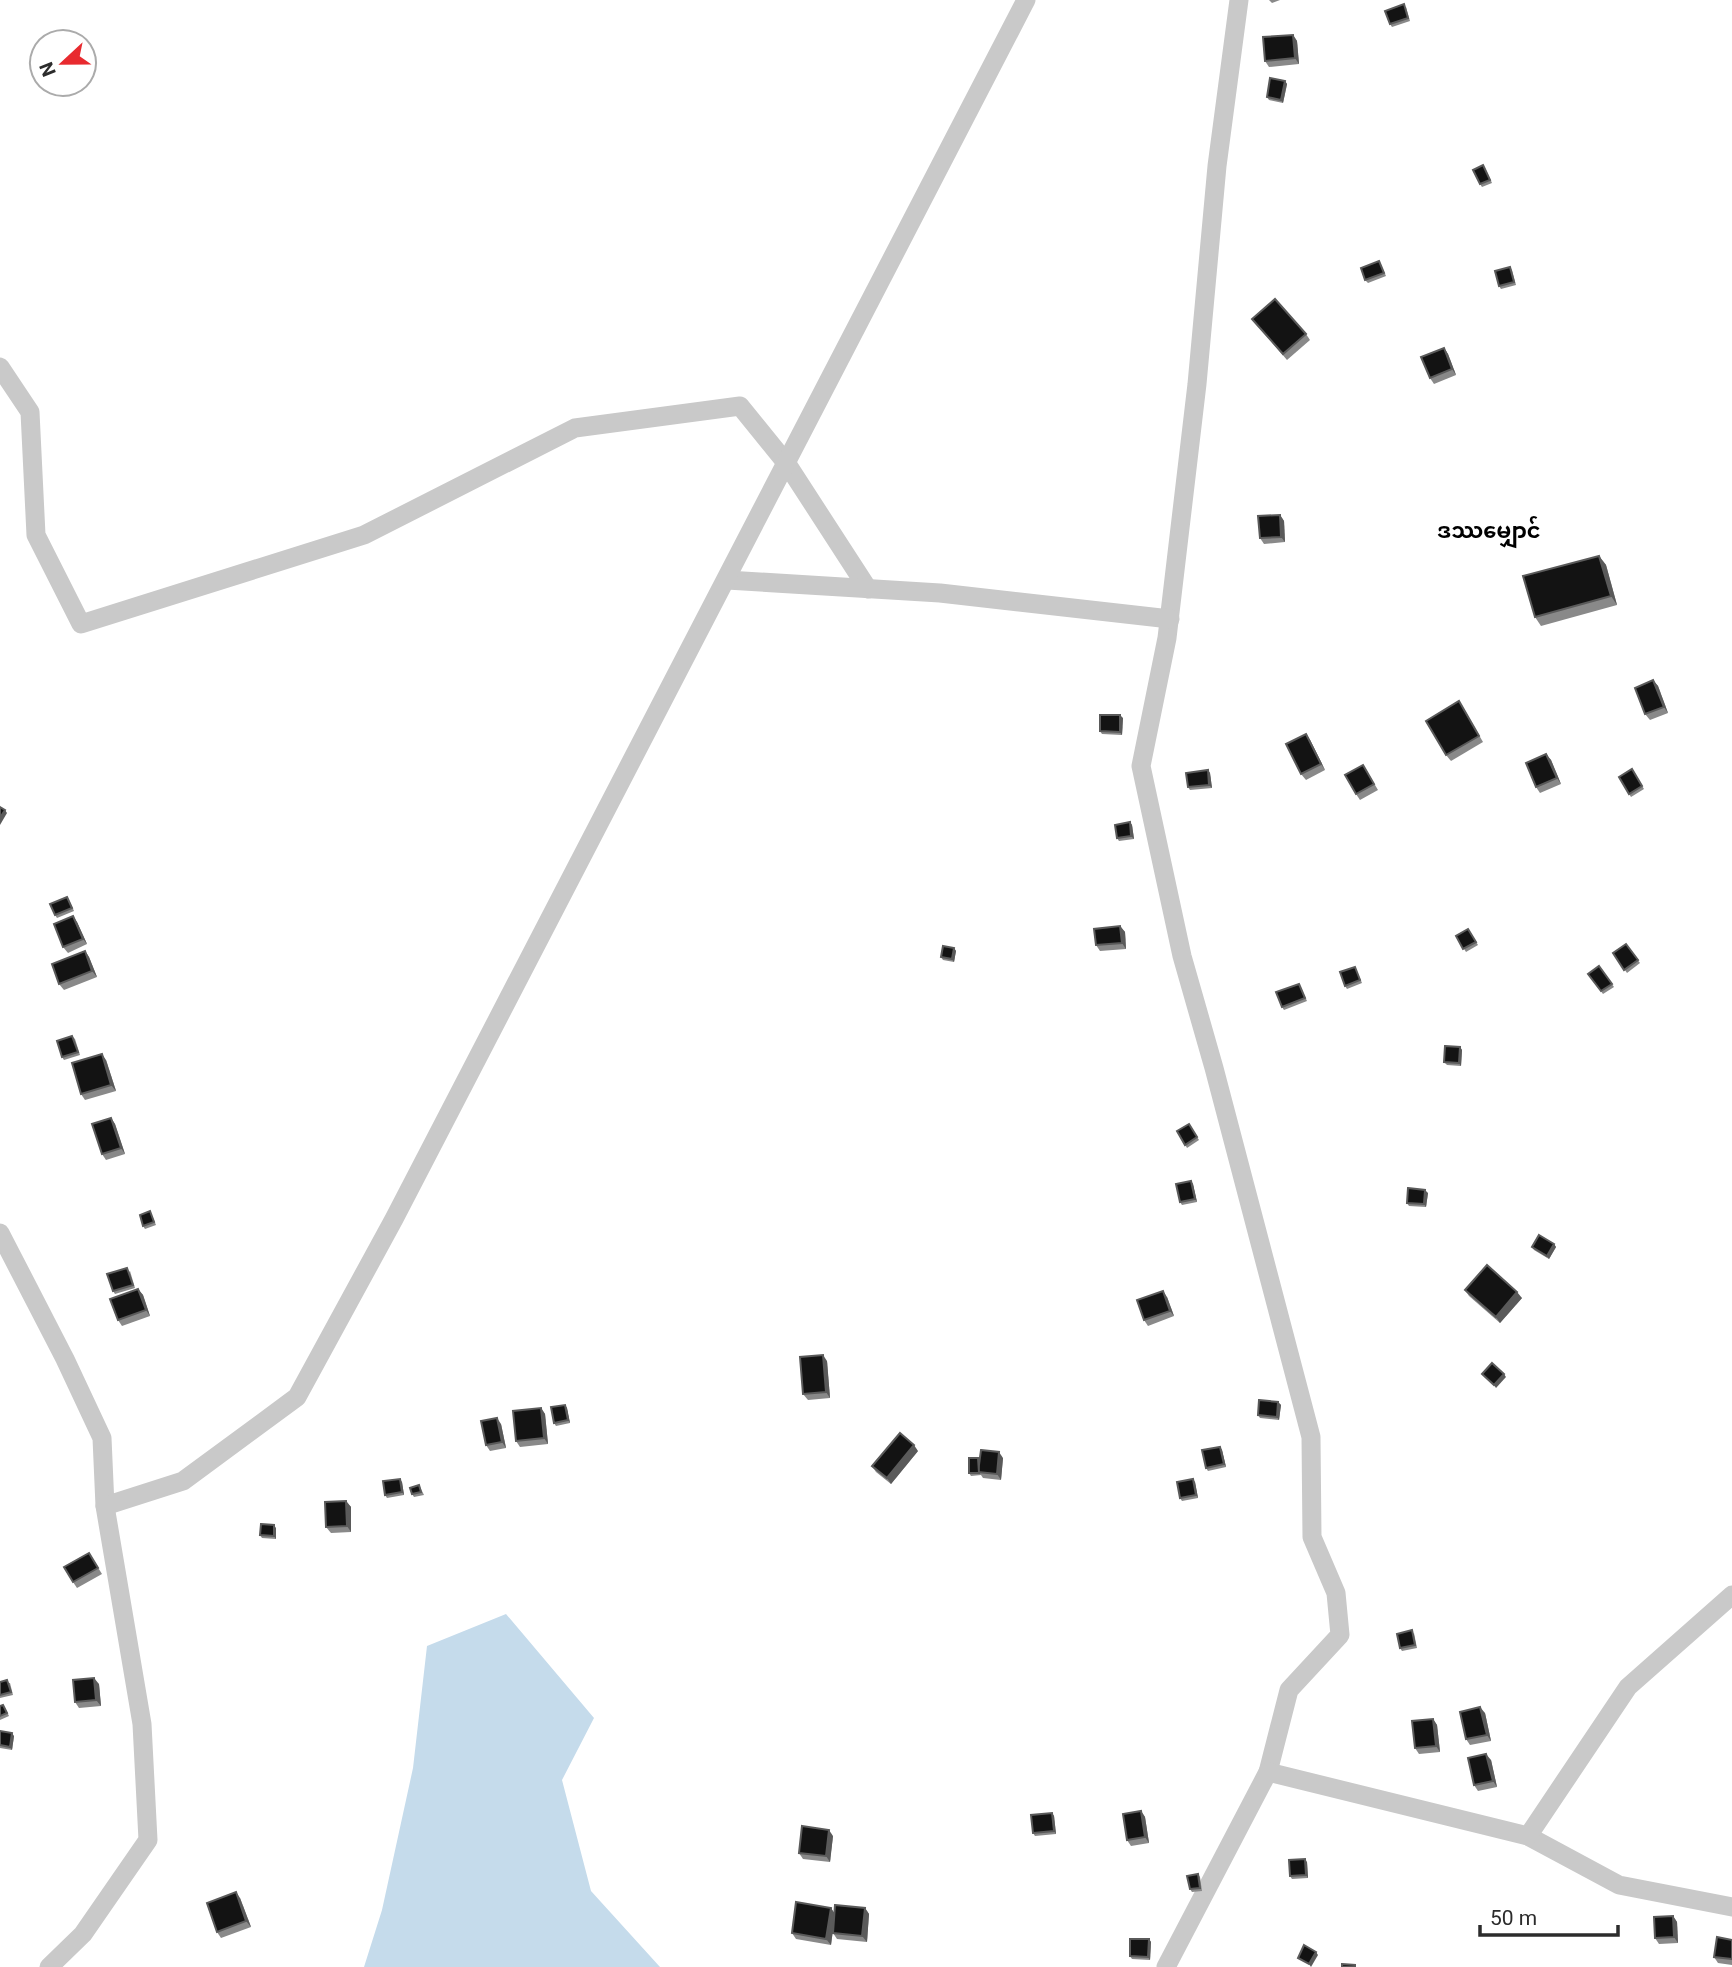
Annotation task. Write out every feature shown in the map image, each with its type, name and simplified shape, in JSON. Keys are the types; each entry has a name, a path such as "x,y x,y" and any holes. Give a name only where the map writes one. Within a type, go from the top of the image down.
{"street":[{"path":"105,1506 183,1481 297,1396 400,1207 1026,0"},
{"path":"1166,1967 1268,1772 1289,1690 1340,1635 1336,1593 1312,1537 1311,1437 1182,957 1141,766 1170,619 1197,384 1217,166 1239,0"},
{"path":"0,367 30,412 36,536 80,624 364,535 575,428 740,406 787,464 868,589"},
{"path":"727,580 940,593 1170,619"},
{"path":"0,1233 102,1438 105,1506 142,1724 148,1840 83,1934 49,1967"},
{"path":"1528,1836 1628,1687 1732,1595"},
{"path":"1268,1772 1528,1836 1619,1885 1732,1907"}],"water":[{"path":"506,1614 594,1718 562,1780 591,1891 660,1967 364,1967 382,1910 413,1768 427,1646"}],"building":[{"path":"1404,4 1408,18 1390,24 1385,11"},
{"path":"1293,35 1295,58 1265,61 1263,37"},
{"path":"1270,78 1285,81 1281,100 1267,97"},
{"path":"1483,165 1490,180 1480,184 1473,170"},
{"path":"1379,261 1384,273 1365,280 1361,268"},
{"path":"1510,267 1514,282 1499,286 1495,271"},
{"path":"1275,299 1306,334 1283,354 1252,319"},
{"path":"1444,348 1452,369 1430,378 1421,357"},
{"path":"1280,515 1281,537 1260,538 1258,516"},
{"path":"1599,556 1611,596 1535,617 1523,576"},
{"path":"1653,680 1664,707 1645,714 1635,688"},
{"path":"1459,701 1479,736 1446,755 1426,721"},
{"path":"1100,715 1120,715 1120,732 1100,731"},
{"path":"1306,734 1321,764 1301,774 1286,744"},
{"path":"1546,754 1557,778 1536,787 1526,763"},
{"path":"1363,765 1374,784 1356,794 1345,775"},
{"path":"1632,769 1642,786 1629,794 1619,777"},
{"path":"1208,770 1209,785 1188,787 1186,773"},
{"path":"1130,822 1131,836 1117,838 1115,825"},
{"path":"67,897 72,908 55,915 50,904"},
{"path":"73,916 83,939 63,947 54,924"},
{"path":"1120,926 1122,943 1096,945 1094,929"},
{"path":"1468,929 1476,942 1463,949 1456,936"},
{"path":"1626,944 1638,960 1624,970 1613,953"},
{"path":"943,946 954,948 952,959 941,957"},
{"path":"85,951 92,971 59,984 52,964"},
{"path":"1599,966 1612,984 1601,991 1588,974"},
{"path":"1355,967 1360,980 1345,986 1340,972"},
{"path":"1299,984 1305,998 1282,1007 1276,992"},
{"path":"72,1036 78,1052 62,1057 57,1041"},
{"path":"1445,1046 1460,1047 1459,1063 1444,1062"},
{"path":"102,1054 111,1085 81,1094 72,1063"},
{"path":"111,1118 121,1148 102,1154 92,1124"},
{"path":"1189,1124 1197,1137 1185,1145 1177,1131"},
{"path":"1191,1181 1195,1199 1180,1202 1176,1184"},
{"path":"1408,1188 1425,1190 1424,1204 1407,1203"},
{"path":"150,1211 154,1222 143,1226 140,1215"},
{"path":"1539,1235 1554,1244 1547,1256 1532,1247"},
{"path":"1487,1265 1517,1292 1496,1317 1465,1290"},
{"path":"127,1268 133,1285 113,1291 107,1274"},
{"path":"138,1289 146,1310 118,1320 110,1299"},
{"path":"1163,1291 1170,1311 1144,1320 1137,1300"},
{"path":"823,1355 826,1392 803,1394 800,1357"},
{"path":"1492,1363 1504,1374 1494,1385 1482,1374"},
{"path":"1259,1400 1278,1402 1277,1417 1258,1415"},
{"path":"565,1405 568,1420 554,1423 551,1407"},
{"path":"541,1408 544,1438 516,1441 513,1411"},
{"path":"497,1418 502,1442 486,1445 481,1421"},
{"path":"900,1433 914,1445 887,1478 872,1466"},
{"path":"1220,1447 1224,1464 1206,1468 1202,1450"},
{"path":"981,1450 999,1452 997,1474 978,1472"},
{"path":"969,1458 978,1458 979,1473 969,1473"},
{"path":"400,1479 402,1492 385,1495 383,1481"},
{"path":"1193,1479 1196,1495 1180,1498 1177,1482"},
{"path":"419,1485 421,1492 412,1494 410,1488"},
{"path":"346,1501 347,1526 326,1527 325,1502"},
{"path":"261,1524 274,1525 274,1536 260,1535"},
{"path":"89,1553 98,1568 73,1582 64,1567"},
{"path":"1412,1630 1415,1645 1400,1648 1397,1634"},
{"path":"94,1678 96,1700 75,1702 73,1680"},
{"path":"7,1680 11,1692 0,1695 0,1682"},
{"path":"3,1705 7,1713 0,1716 0,1706"},
{"path":"1480,1707 1487,1735 1466,1739 1460,1712"},
{"path":"1433,1719 1436,1746 1415,1748 1412,1721"},
{"path":"0,1731 12,1733 10,1747 0,1745"},
{"path":"1486,1754 1493,1781 1474,1785 1468,1758"},
{"path":"1141,1811 1145,1837 1127,1840 1123,1814"},
{"path":"1052,1813 1054,1831 1033,1833 1031,1815"},
{"path":"802,1826 829,1830 826,1856 799,1853"},
{"path":"1305,1859 1306,1875 1290,1876 1289,1860"},
{"path":"1198,1874 1200,1888 1190,1889 1187,1876"},
{"path":"236,1892 246,1921 217,1932 207,1903"},
{"path":"796,1902 831,1908 826,1939 792,1933"},
{"path":"835,1905 865,1908 862,1936 833,1933"},
{"path":"1673,1916 1674,1937 1655,1938 1654,1917"},
{"path":"1717,1937 1732,1940 1732,1959 1714,1957"},
{"path":"1130,1939 1149,1939 1148,1957 1130,1956"},
{"path":"1304,1945 1316,1952 1309,1964 1298,1958"},
{"path":"1342,1964 1355,1965 1355,1967 1342,1967"}],"district":[{"name":"ဒဿမျှောင်","path":"1489,531"}]}
